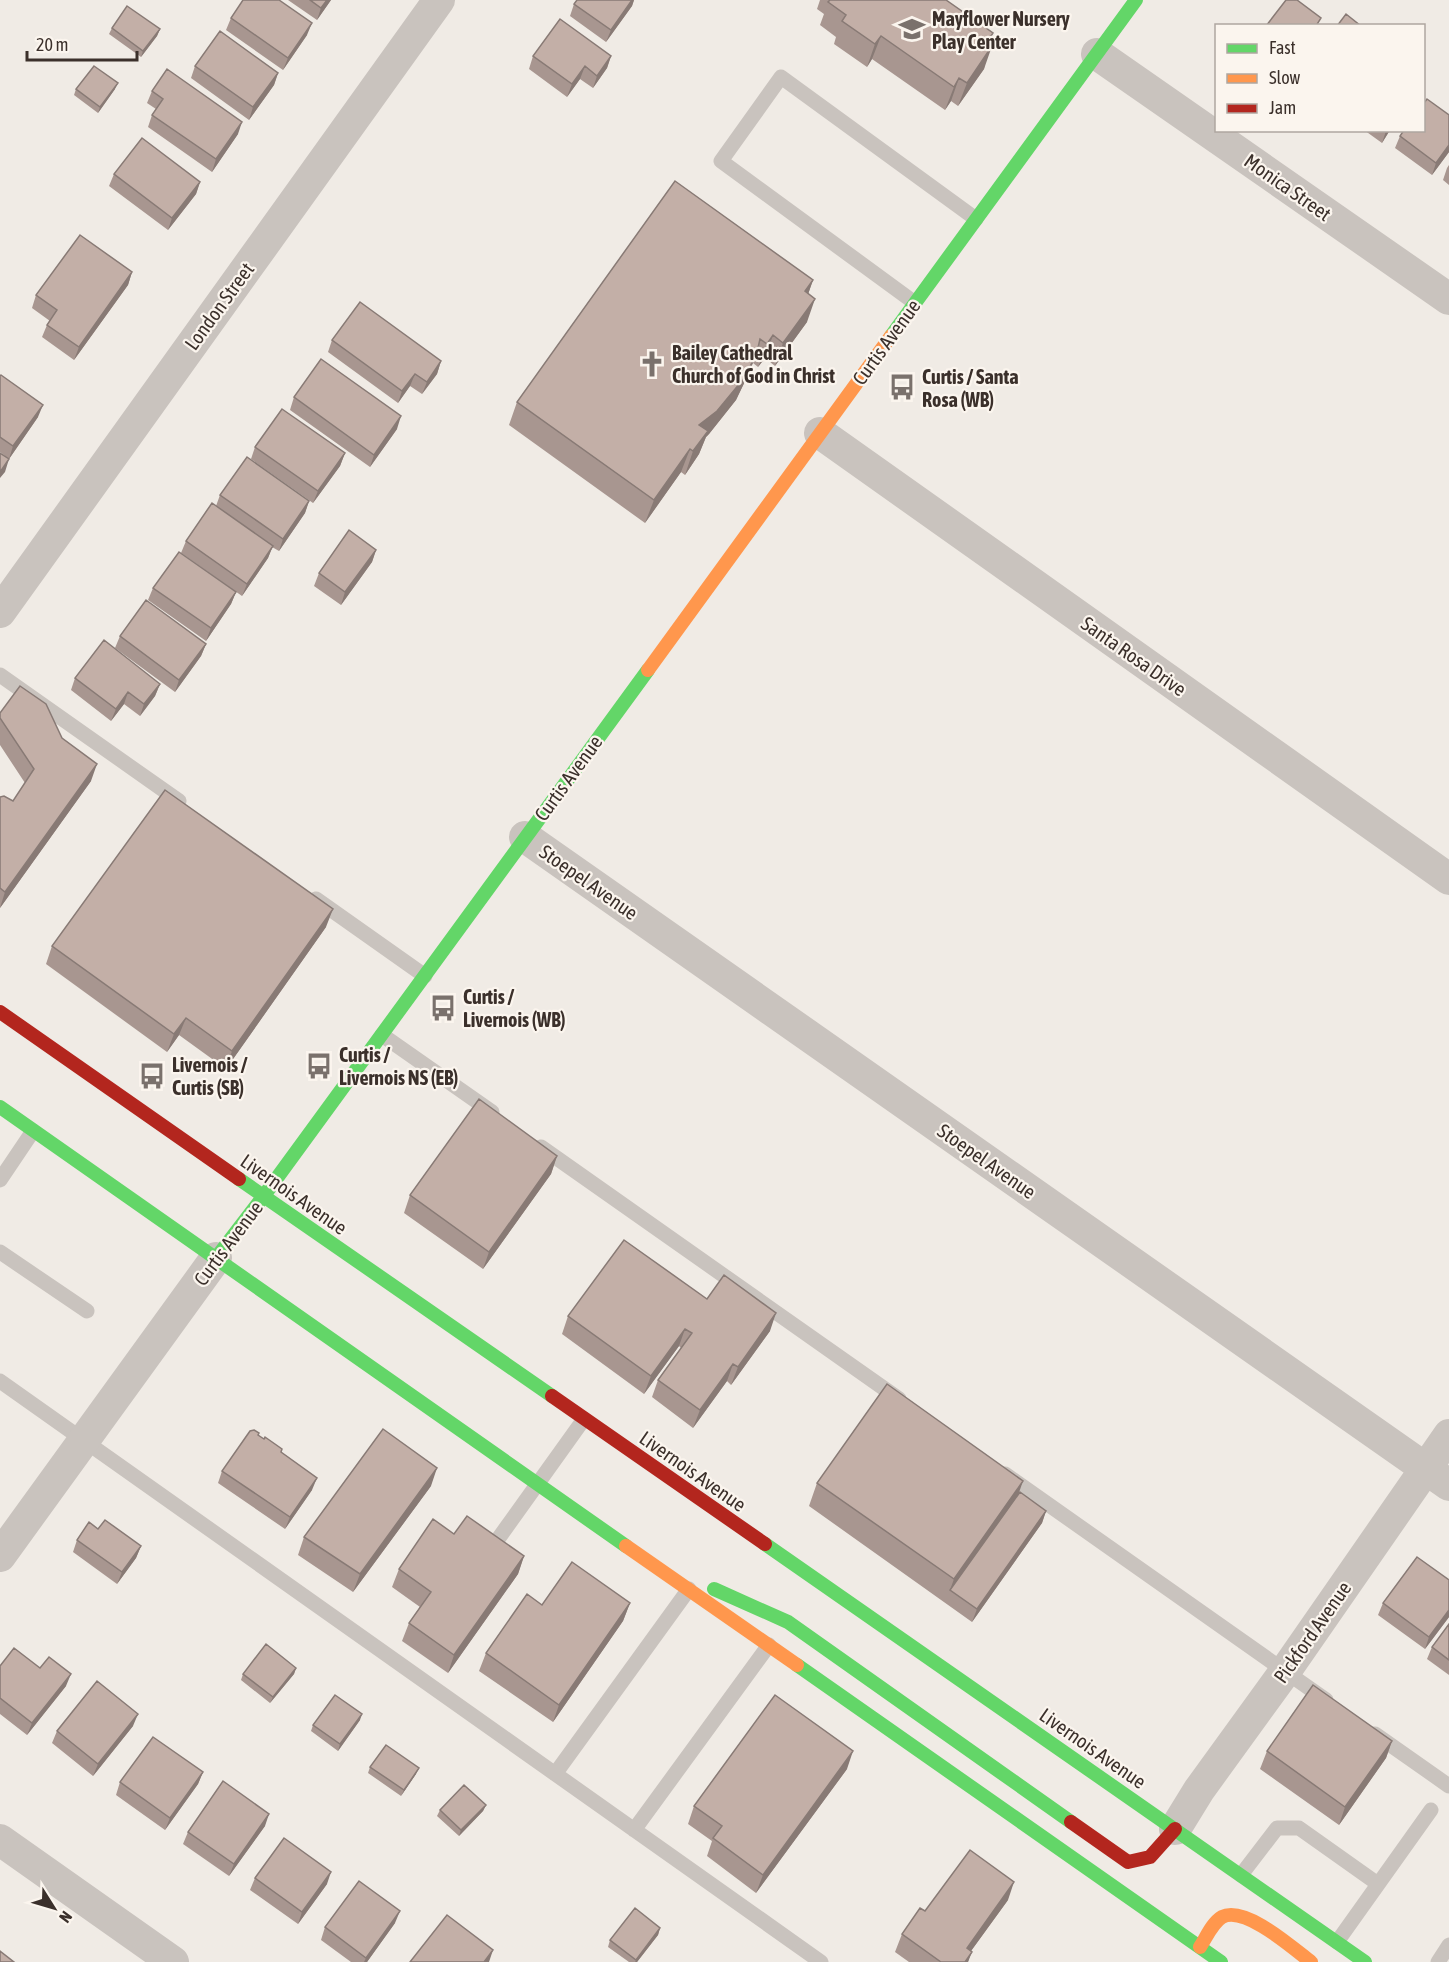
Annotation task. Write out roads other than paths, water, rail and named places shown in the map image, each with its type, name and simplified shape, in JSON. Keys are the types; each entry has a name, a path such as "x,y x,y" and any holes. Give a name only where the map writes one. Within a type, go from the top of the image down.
{"street":[{"name":"London Street","path":"0,612 439,0"},
{"name":"Curtis Avenue","path":"0,1556 1136,0"},
{"name":"Monica Street","path":"1096,54 1449,299"},
{"name":"Santa Rosa Drive","path":"820,433 1449,879"},
{"name":"Stoepel Avenue","path":"525,837 1437,1477"},
{"name":"Livernois Avenue","path":"0,1012 1365,1962"},
{"path":"0,1107 1213,1957 1222,1918 1230,1914 1240,1915 1257,1924 1311,1962"},
{"name":"Pickford Avenue","path":"1175,1829 1199,1790 1286,1670 1437,1477 1449,1435"},
{"path":"642,1556 788,1622 1128,1862 1150,1857 1175,1829"},
{"path":"0,1840 173,1962"}],"lane":[{"path":"915,303 722,161 781,77 976,219"},
{"path":"0,675 194,812"},
{"path":"301,889 425,976"},
{"path":"382,1035 500,1118"},
{"path":"0,1180 33,1131"},
{"path":"529,1139 908,1406"},
{"path":"0,1252 87,1311"},
{"path":"0,1381 821,1962"},
{"path":"488,1553 584,1419"},
{"path":"996,1467 1336,1707"},
{"path":"555,1774 689,1589"},
{"path":"634,1830 769,1645"},
{"path":"1364,1727 1449,1786"},
{"path":"1337,1942 1431,1810"},
{"path":"1241,1875 1277,1828 1299,1828 1378,1884"},
{"path":"1438,1962 1449,1945"}],"place":[{"name":"Mayflower Nursery Play Center","path":"912,29"},
{"name":"Bailey Cathedral Church of God in Christ","path":"652,364"},
{"name":"Curtis / Santa Rosa (WB)","path":"902,387"},
{"name":"Curtis / Livernois (WB)","path":"443,1008"},
{"name":"Curtis / Livernois NS (EB)","path":"319,1066"},
{"name":"Livernois / Curtis (SB)","path":"152,1076"}]}
